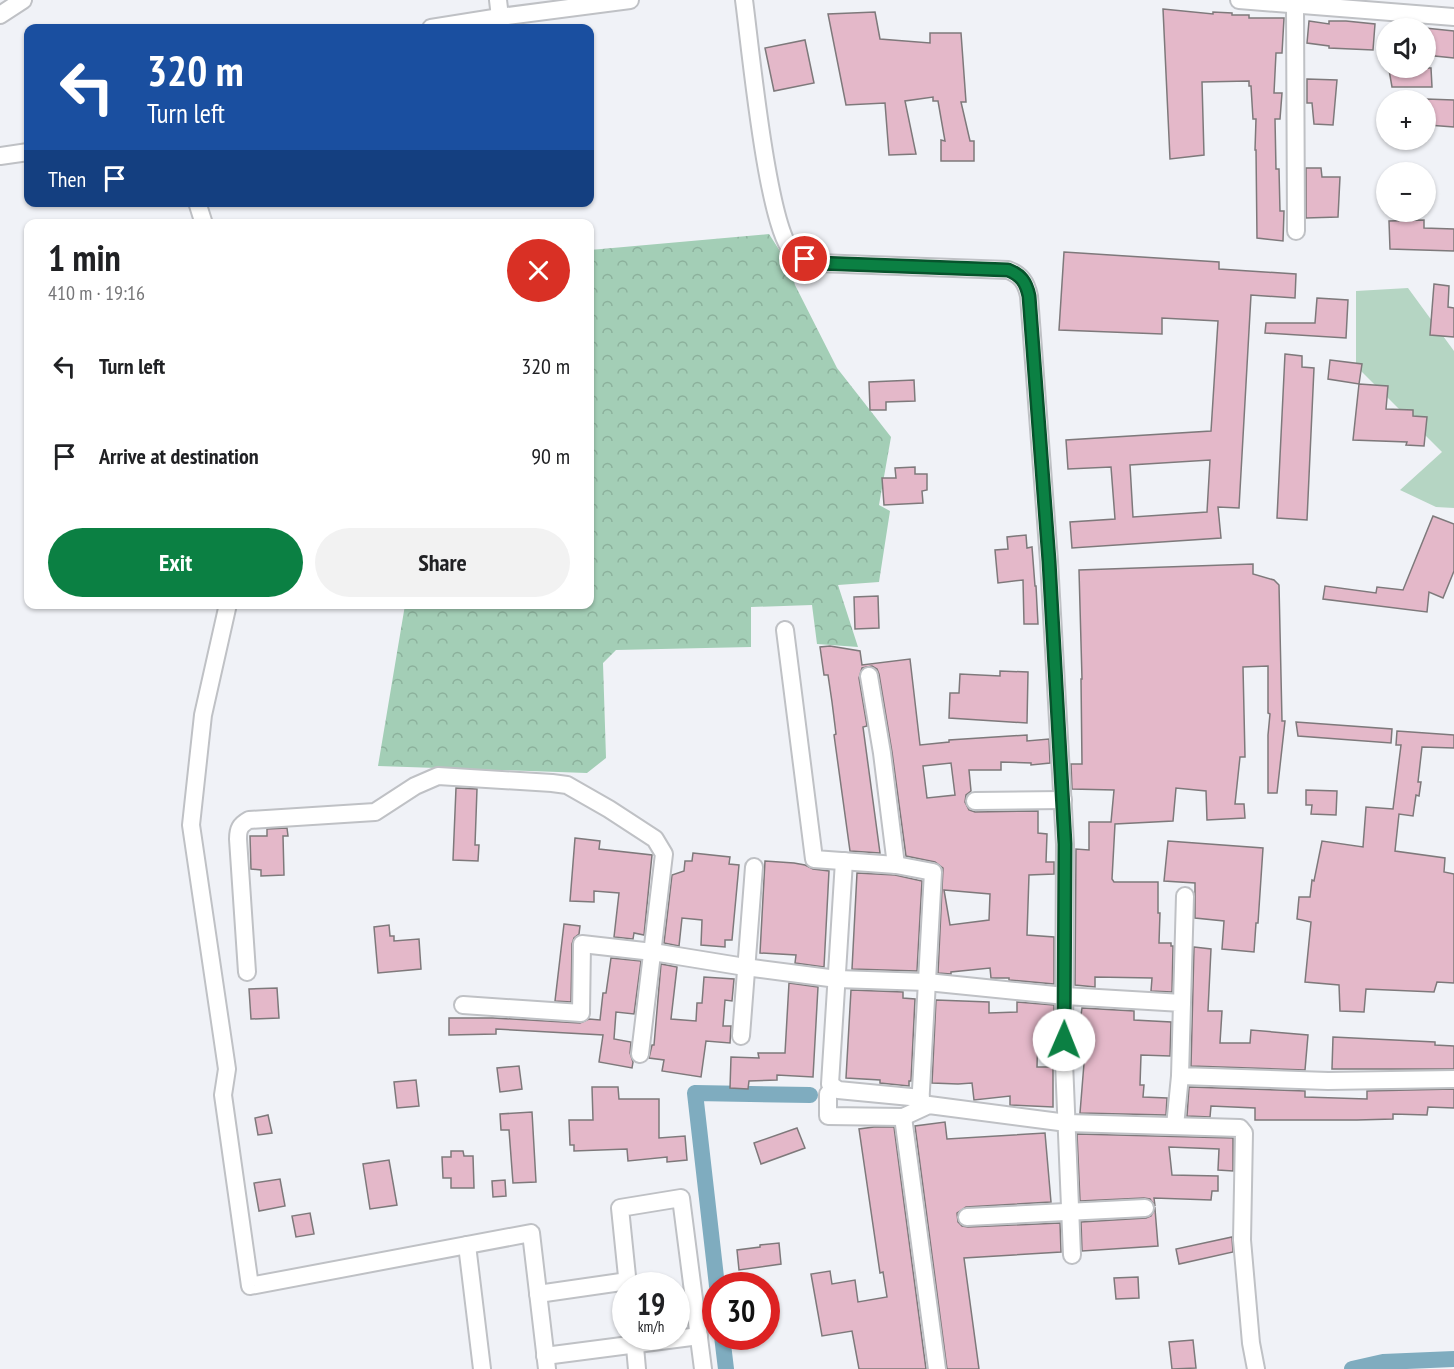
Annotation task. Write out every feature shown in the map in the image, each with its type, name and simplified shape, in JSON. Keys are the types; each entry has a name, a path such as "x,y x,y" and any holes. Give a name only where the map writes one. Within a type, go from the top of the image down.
{"street":[{"path":"0,15 23,0"},
{"path":"445,24 499,8 630,0"},
{"path":"744,0 757,107 772,196 785,239 793,252 817,263 1008,270 1017,274 1026,283 1029,296 1049,561 1063,800 1065,844 1064,1062 1072,1255"},
{"path":"1239,0 1454,17"},
{"path":"1296,231 1300,4"},
{"path":"0,156 24,153"},
{"path":"227,609 202,715 191,825 227,1069 223,1095 250,1286 531,1233 546,1363 612,1346"},
{"path":"785,630 814,859 896,865 933,872 920,1103 903,1117 828,1116 828,1094"},
{"path":"869,676 882,753 896,865"},
{"path":"247,972 238,838 238,830 243,823 249,820 375,812 415,786 438,776 567,785 655,839 664,854 640,1054"},
{"path":"975,801 1063,800"},
{"path":"844,861 830,1084 837,1090 929,1106 1067,1123 1240,1128 1244,1133 1242,1240 1251,1343 1256,1369"},
{"path":"741,1036 754,867"},
{"path":"1175,1126 1180,1076 1185,896"},
{"path":"463,1005 581,1013 582,944 653,952 837,980 927,981 1065,996 1182,1003"},
{"path":"1180,1076 1328,1081 1454,1079"},
{"path":"903,1117 937,1369"},
{"path":"627,1272 620,1208 681,1198 703,1369"},
{"path":"967,1217 1145,1208"},
{"path":"467,1245 482,1369"},
{"path":"538,1294 612,1285"},
{"path":"690,1337 699,1336"},
{"path":"635,1350 637,1369"}],"green space":[{"path":"769,234 789,265 795,285 837,368 891,437 879,505 890,511 879,582 838,585 858,647 817,644 812,605 751,607 751,647 616,650 603,663 606,758 587,773 378,766 404,609 594,609 594,250"},
{"path":"1408,288 1454,351 1454,508 1436,507 1400,490 1442,452 1356,366 1356,291"}],"building":[{"path":"1163,9 1213,14 1213,12 1232,13 1232,15 1249,15 1249,18 1284,18 1282,53 1276,53 1274,93 1282,93 1280,119 1275,119 1280,211 1284,211 1283,241 1257,238 1256,119 1253,119 1249,81 1202,82 1204,155 1170,159"},
{"path":"875,12 880,39 930,43 930,33 961,33 966,102 961,102 970,141 974,141 974,161 941,161 941,140 945,141 938,101 933,101 933,97 905,101 916,154 889,155 885,103 846,105 828,14"},
{"path":"1309,21 1329,24 1329,21 1346,21 1375,24 1373,50 1329,48 1329,46 1307,43"},
{"path":"1436,29 1454,31 1454,58 1436,56"},
{"path":"805,40 814,83 774,91 765,48"},
{"path":"1390,78 1432,78 1432,87 1392,87"},
{"path":"1307,79 1337,80 1333,125 1314,124 1312,103 1307,103"},
{"path":"1436,99 1454,100 1454,127 1436,126"},
{"path":"1306,168 1321,168 1322,177 1340,177 1338,217 1306,218"},
{"path":"1389,222 1424,222 1424,228 1454,229 1454,251 1390,249"},
{"path":"1064,252 1219,262 1219,269 1296,274 1295,298 1251,295 1239,508 1218,507 1221,538 1072,548 1070,522 1115,519 1111,467 1068,469 1066,440 1211,431 1218,321 1162,318 1162,334 1059,330","holes":["1210,460 1207,512 1133,517 1130,465"]},
{"path":"1434,284 1449,286 1448,307 1454,308 1454,337 1430,335"},
{"path":"1317,298 1348,300 1346,338 1265,333 1266,323 1315,323"},
{"path":"1285,354 1302,356 1302,367 1314,368 1307,520 1277,518"},
{"path":"1330,360 1362,364 1359,384 1328,379"},
{"path":"914,380 915,401 886,402 886,410 870,410 869,382"},
{"path":"1359,384 1388,386 1386,409 1413,410 1413,416 1427,417 1424,446 1406,445 1407,442 1353,440"},
{"path":"915,467 915,474 927,474 927,490 922,491 923,503 884,505 882,478 896,478 895,468"},
{"path":"1433,516 1454,524 1454,571 1443,598 1429,592 1427,612 1323,599 1325,586 1376,593 1377,587 1403,590"},
{"path":"1026,535 1027,548 1032,547 1038,624 1024,624 1023,580 998,583 995,550 1008,549 1007,537"},
{"path":"1253,564 1253,574 1274,580 1279,585 1282,721 1285,721 1277,793 1268,793 1270,714 1268,713 1268,666 1243,667 1245,757 1240,757 1235,804 1244,804 1245,818 1207,820 1206,791 1176,788 1173,821 1115,824 1112,879 1114,882 1158,882 1159,943 1171,943 1173,946 1172,992 1151,991 1152,978 1095,977 1095,987 1075,985 1076,849 1089,850 1089,822 1111,822 1114,790 1072,789 1071,764 1082,764 1079,570"},
{"path":"878,596 879,628 855,629 854,597"},
{"path":"830,646 860,651 862,665 910,659 920,745 949,742 949,740 1027,735 1027,741 1049,739 1050,763 1031,765 1031,763 1001,762 1001,770 969,770 971,791 966,795 965,802 969,810 975,812 1038,811 1038,833 1047,834 1046,862 1054,862 1054,874 1029,875 1027,935 1054,937 1054,984 991,978 990,968 951,972 951,974 938,973 943,868 935,862 906,856 879,674 872,666 862,668 859,678 867,726 863,727 880,853 850,851 834,735 836,734 832,702 828,675 824,675 820,647","holes":["951,763 955,795 927,798 923,766","944,890 990,894 989,920 950,925"]},
{"path":"1000,671 1028,672 1027,723 949,718 950,693 959,693 960,674 1000,676"},
{"path":"1296,722 1392,729 1391,743 1298,736"},
{"path":"1397,731 1454,735 1454,748 1422,747 1418,782 1421,782 1419,796 1416,795 1413,816 1399,814 1395,851 1445,858 1444,872 1454,874 1454,983 1437,982 1434,992 1366,989 1364,1012 1340,1011 1339,985 1305,982 1311,922 1297,919 1299,897 1310,897 1322,841 1363,847 1366,807 1393,809 1401,745 1396,745"},
{"path":"456,788 477,789 475,845 479,845 478,861 453,860"},
{"path":"1306,790 1337,791 1336,815 1311,814 1312,805 1306,805"},
{"path":"287,828 288,836 283,836 284,875 261,876 261,870 251,869 250,836 267,836 267,829"},
{"path":"575,838 600,841 599,849 652,855 644,935 634,933 633,939 614,937 619,893 594,891 594,902 570,901"},
{"path":"1168,841 1263,848 1254,952 1222,949 1224,921 1195,918 1195,883 1164,881"},
{"path":"693,853 730,857 729,864 739,865 732,940 725,940 725,947 701,945 702,920 682,918 679,946 664,943 672,875 684,871 685,861 692,861"},
{"path":"765,861 794,863 829,871 824,967 795,963 796,955 760,953"},
{"path":"857,873 895,875 922,881 917,971 852,969"},
{"path":"564,924 580,926 579,934 574,938 572,944 571,1002 555,1001"},
{"path":"389,925 390,936 394,936 394,941 419,939 421,969 378,973 374,927"},
{"path":"1194,947 1211,949 1208,1011 1222,1011 1220,1043 1250,1043 1251,1030 1308,1035 1305,1070 1191,1066"},
{"path":"611,958 641,961 634,1014 616,1012 614,1039 631,1042 632,1068 599,1062 603,1035 496,1029 496,1034 449,1035 449,1018 580,1023 589,1019 600,1020"},
{"path":"661,964 677,967 671,1019 696,1021 697,1003 702,1003 704,977 734,979 732,1001 725,1000 723,1026 731,1026 730,1043 706,1041 701,1077 662,1071 664,1060 649,1058 652,1045 654,1045"},
{"path":"789,983 818,987 813,1077 777,1075 777,1080 749,1081 748,1089 730,1088 731,1057 759,1058 758,1053 785,1053"},
{"path":"277,988 279,1018 251,1019 249,989"},
{"path":"851,990 903,992 903,998 915,999 909,1086 880,1083 880,1080 846,1078"},
{"path":"936,1000 989,1002 989,1013 1017,1012 1017,1002 1054,1005 1054,1032 1038,1032 1037,1067 1053,1067 1053,1107 1010,1105 1010,1096 974,1100 972,1083 932,1083"},
{"path":"1082,1008 1134,1011 1134,1020 1171,1022 1170,1056 1141,1055 1140,1085 1144,1085 1143,1097 1167,1098 1166,1115 1080,1113 1085,1051 1076,1051"},
{"path":"1333,1037 1435,1042 1435,1045 1454,1046 1454,1069 1332,1069"},
{"path":"519,1066 522,1089 500,1092 497,1068"},
{"path":"416,1080 419,1106 397,1108 394,1082"},
{"path":"592,1087 618,1087 619,1099 659,1099 659,1138 685,1136 687,1160 667,1162 667,1157 628,1161 627,1149 574,1151 574,1145 570,1145 569,1120 593,1120"},
{"path":"1189,1087 1305,1091 1305,1097 1367,1099 1367,1091 1454,1089 1454,1108 1428,1107 1427,1115 1393,1114 1393,1119 1255,1120 1255,1108 1211,1106 1210,1117 1187,1116"},
{"path":"532,1112 536,1182 513,1183 509,1130 501,1130 500,1114"},
{"path":"268,1115 272,1133 258,1135 255,1118"},
{"path":"945,1122 947,1139 1045,1133 1051,1202 966,1207 957,1213 958,1222 962,1226 1060,1223 1061,1252 964,1258 979,1369 947,1369 915,1126"},
{"path":"894,1127 926,1369 859,1369 852,1331 822,1336 811,1274 830,1271 832,1284 855,1280 858,1302 887,1297 883,1272 880,1273 859,1129"},
{"path":"797,1128 805,1148 761,1164 754,1143"},
{"path":"1077,1134 1233,1138 1233,1171 1218,1170 1219,1149 1169,1147 1172,1175 1218,1176 1218,1191 1212,1191 1211,1200 1154,1198 1155,1206 1150,1199 1144,1198 1080,1201"},
{"path":"451,1151 463,1151 464,1156 473,1156 474,1188 451,1188 451,1178 443,1178 442,1157 451,1157"},
{"path":"389,1160 397,1205 370,1209 363,1164"},
{"path":"280,1179 285,1206 259,1211 254,1183"},
{"path":"505,1180 506,1196 493,1197 492,1181"},
{"path":"1155,1209 1158,1246 1082,1251 1081,1222 1146,1218 1151,1216"},
{"path":"310,1213 314,1234 296,1237 292,1216"},
{"path":"1232,1237 1233,1252 1179,1264 1176,1249"},
{"path":"779,1243 781,1264 739,1270 737,1250"},
{"path":"1138,1277 1139,1298 1116,1299 1114,1278"},
{"path":"1193,1340 1196,1368 1172,1369 1169,1342"}],"waterway":[{"path":"715,1272 695,1093 810,1095"},
{"path":"724,1350 726,1369"},
{"path":"1352,1369 1383,1362 1454,1359"}],"route":[{"path":"805,259 817,263 1008,270 1017,274 1026,283 1029,296 1049,561 1065,844 1064,1040"}]}
